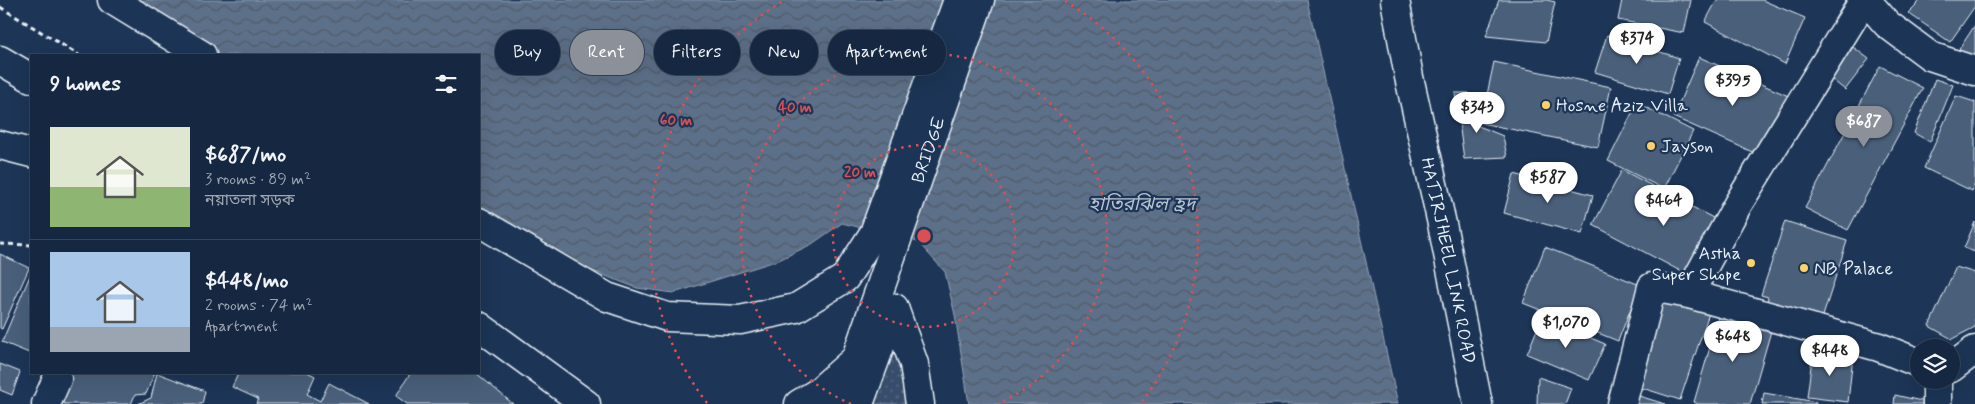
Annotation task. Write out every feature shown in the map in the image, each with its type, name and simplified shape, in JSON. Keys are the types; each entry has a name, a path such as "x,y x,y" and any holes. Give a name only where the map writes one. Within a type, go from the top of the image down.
{"street":[{"path":"112,0 200,54"},
{"path":"480,223 607,298 667,317 740,320 796,308 845,278 874,233 958,0"},
{"name":"BRIDGE","path":"855,359 980,0"},
{"name":"HATIRJHEEL LINK ROAD","path":"1395,0 1409,77 1442,224 1478,404"},
{"path":"1689,294 1738,204 1865,0 1887,24 1930,56 1975,71"},
{"path":"0,60 30,77"},
{"path":"0,145 30,153"},
{"path":"1622,404 1652,287 1689,294 1879,348 1910,360"},
{"path":"859,404 894,308 914,364 920,404"},
{"path":"480,327 587,403"},
{"path":"1960,361 1975,350"},
{"path":"799,404 818,393 855,359"},
{"path":"840,404 855,359"},
{"path":"46,404 57,379"},
{"path":"1937,389 1937,404"}],"path":[{"path":"0,7 77,54"},
{"path":"0,244 30,245"}],"shaded area":[{"path":"889,328 905,381 908,404 864,404"}],"water":[{"name":"হাতিরঝিল হ্রদ","path":"97,0 1307,0 1398,404 969,404 955,315 945,272 918,242 842,223 812,244 779,260 674,293 637,288 590,270 480,215 480,54 174,54"}],"building":[{"path":"1499,0 1547,0 1555,2 1546,42 1486,36"},
{"path":"1622,0 1691,0 1684,33 1618,20"},
{"path":"1717,0 1762,0 1805,18 1785,64 1705,22"},
{"path":"1921,0 1975,0 1975,6 1950,42 1908,13"},
{"path":"1975,25 1975,56 1958,51"},
{"path":"1607,35 1679,58 1668,94 1595,72"},
{"path":"1853,47 1869,59 1845,90 1830,78"},
{"path":"1699,57 1793,98 1766,158 1673,117"},
{"name":"Hosne Aziz Villa","path":"1494,62 1611,87 1598,147 1481,123"},
{"path":"1880,66 1923,88 1848,230 1805,208"},
{"path":"1935,79 1953,85 1930,142 1914,133"},
{"path":"1455,93 1469,93 1476,125 1503,136 1507,157 1464,159"},
{"path":"1956,96 1975,102 1975,183 1972,191 1924,168"},
{"name":"Jayson","path":"1637,103 1693,131 1664,189 1608,161"},
{"path":"1622,170 1734,229 1705,284 1593,225"},
{"path":"1514,174 1593,195 1582,234 1504,213"},
{"name":"NB Palace","path":"1785,221 1847,241 1815,341 1764,322 1768,297 1761,295"},
{"path":"1975,222 1975,252 1964,248"},
{"path":"1545,247 1640,285 1618,341 1523,303"},
{"path":"0,254 29,268 2,329 0,328"},
{"path":"1956,267 1975,273 1975,327 1952,339 1929,326"},
{"path":"30,275 29,353 2,342"},
{"path":"1658,296 1709,313 1680,400 1630,384"},
{"path":"1720,313 1771,331 1750,404 1698,404 1694,402"},
{"path":"1542,317 1605,344 1589,380 1527,354"},
{"path":"1813,351 1853,356 1848,402 1807,397"},
{"path":"0,364 20,372 12,395 0,390"},
{"path":"67,374 154,374 146,394 135,395 131,404 65,404 56,399"},
{"path":"157,374 205,391 202,404 138,404 151,398"},
{"path":"238,374 311,374 315,376 307,394 320,401 329,383 369,404 256,404 258,399 232,387"},
{"path":"410,374 477,374 513,404 407,404 396,396"},
{"path":"1538,377 1571,388 1565,404 1537,404"},
{"path":"1626,392 1665,404 1622,404"},
{"path":"1764,393 1816,402 1816,404 1762,404"},
{"path":"1895,395 1930,403 1930,404 1894,404"}],"place":[{"name":"Hosne Aziz Villa","path":"1546,105"},
{"name":"Jayson","path":"1651,146"},
{"name":"Astha Super Shope","path":"1751,263"},
{"name":"NB Palace","path":"1804,268"}]}
